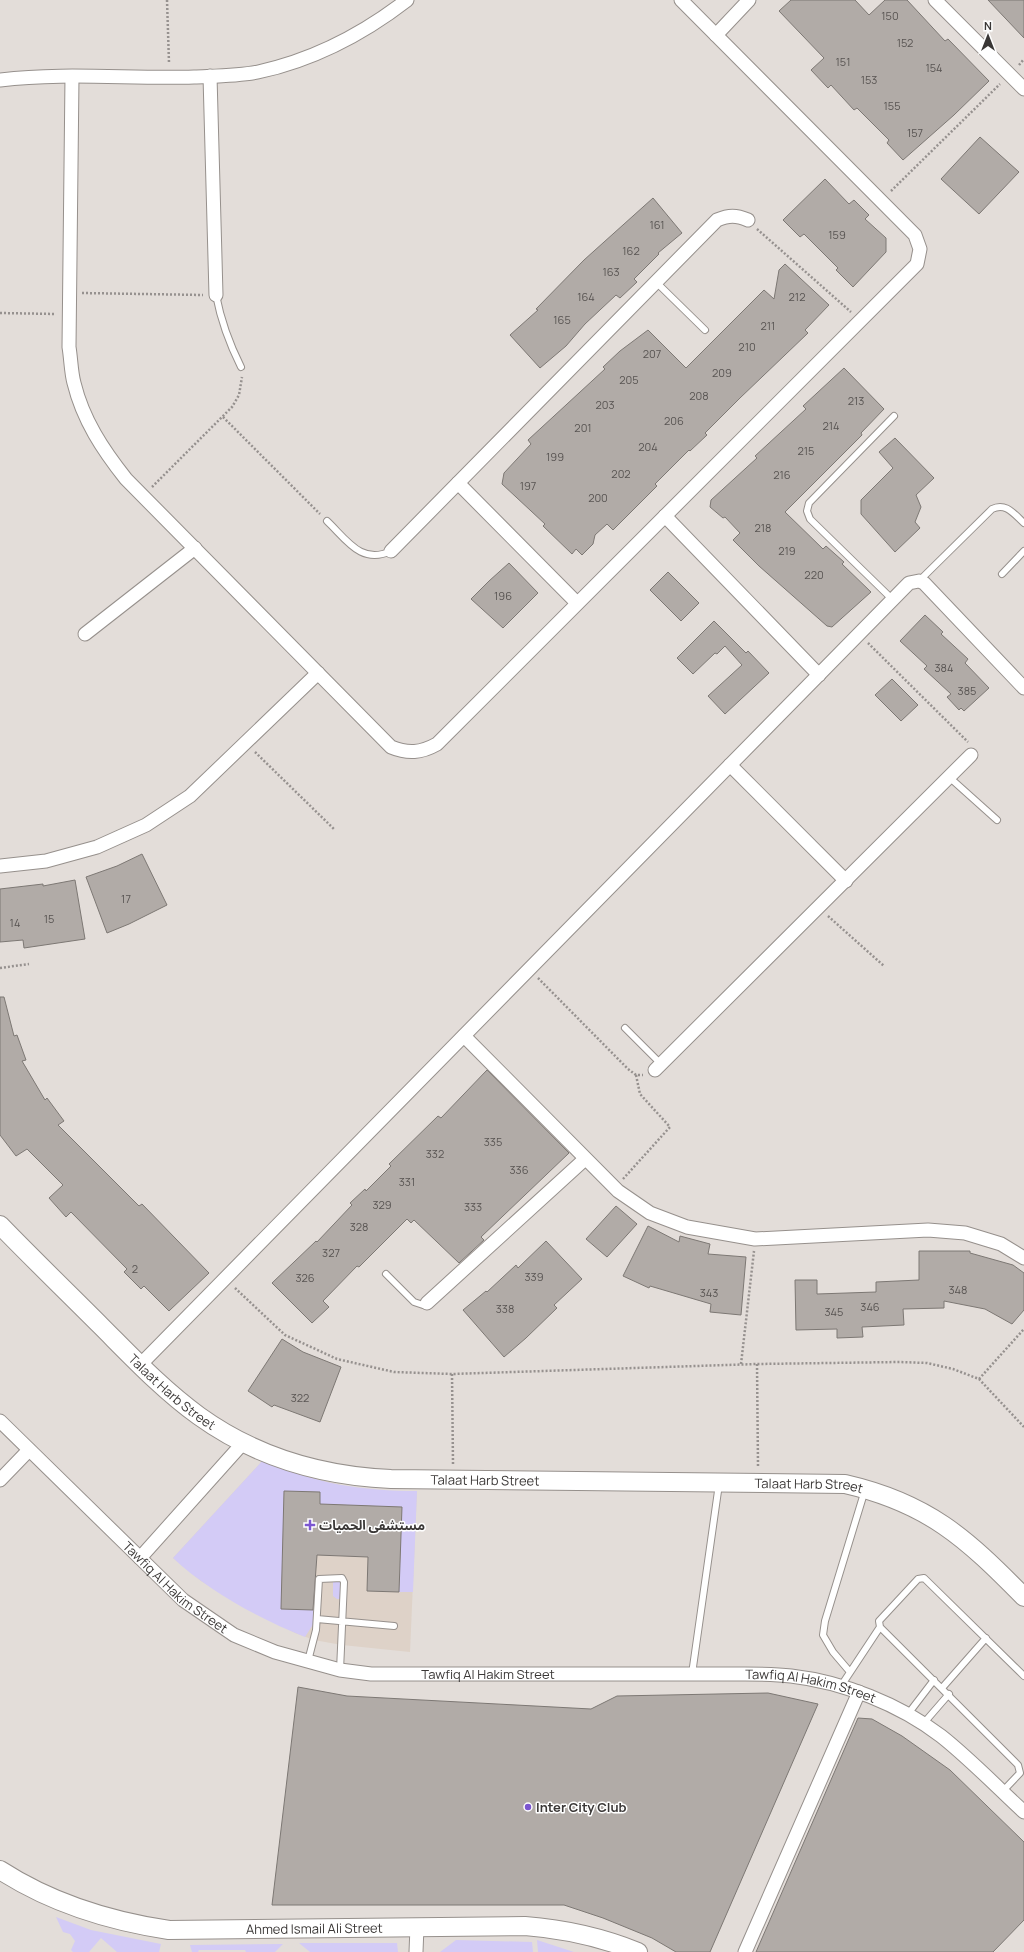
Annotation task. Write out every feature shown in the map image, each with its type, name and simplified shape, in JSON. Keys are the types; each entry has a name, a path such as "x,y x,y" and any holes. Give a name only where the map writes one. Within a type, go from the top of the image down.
{"street":[{"path":"0,80 33,76 170,78 257,72 326,50 358,34 407,0"},
{"path":"72,77 69,347 74,383 86,418 104,450 126,479 392,747 403,752 426,750 437,744 917,264 919,256 918,242 915,235 681,0"},
{"path":"716,35 749,0"},
{"path":"935,0 1024,89"},
{"path":"210,76 216,296"},
{"path":"391,551 717,220 727,216 738,216 748,220"},
{"path":"458,483 577,604"},
{"path":"665,516 819,675"},
{"path":"85,634 195,548"},
{"path":"140,1365 909,583 919,581 924,583 1024,688"},
{"path":"0,866 46,861 97,847 146,825 190,796 318,673"},
{"path":"658,1067 971,755"},
{"path":"730,765 846,881"},
{"path":"464,1036 615,1188 650,1213 687,1227 755,1239 928,1230 965,1233 1001,1244 1024,1258"},
{"path":"427,1303 585,1159"},
{"name":"Talaat Harb Street","path":"0,1225 140,1365 199,1416 243,1443 290,1462 340,1475 391,1480 845,1484 866,1489 906,1503 943,1524 977,1550 1024,1597"},
{"name":"Tawfiq Al Hakim Street","path":"0,1421 183,1600 234,1634 275,1652 308,1663 340,1670 371,1674 692,1674 790,1676 841,1686 908,1714 941,1736 1024,1812"},
{"path":"140,1558 243,1443"},
{"path":"0,1480 29,1450"},
{"path":"745,1952 858,1692"},
{"name":"Ahmed Ismail Ali Street","path":"0,1870 49,1897 78,1908 138,1925 169,1930 502,1925 548,1928 592,1936 638,1952"},
{"path":"416,1952 417,1927"}],"lane":[{"path":"656,282 705,330"},
{"path":"216,296 221,320 229,344 241,367"},
{"path":"892,600 810,519 807,511 809,503 894,416"},
{"path":"919,581 992,509 1003,506 1008,508 1024,523"},
{"path":"327,521 360,552 370,556 381,556 391,551"},
{"path":"1002,574 1024,551"},
{"path":"949,777 996,820"},
{"path":"626,1028 658,1067"},
{"path":"386,1274 414,1302 423,1305 427,1303"},
{"path":"692,1674 719,1483"},
{"path":"850,1672 833,1652 823,1634 824,1621 866,1489"},
{"path":"308,1663 314,1640 317,1619 319,1579 342,1578 344,1582 340,1670"},
{"path":"841,1686 880,1627 880,1618 918,1579 924,1578 1024,1676"},
{"path":"317,1619 394,1626"},
{"path":"880,1627 949,1694 1020,1767 1020,1773 1002,1792"},
{"path":"942,1688 986,1638"},
{"path":"908,1714 934,1680"},
{"path":"923,1724 949,1694"}],"path":[{"path":"167,0 170,78"},
{"path":"882,201 1024,59"},
{"path":"748,220 860,320"},
{"path":"70,293 216,296"},
{"path":"0,313 70,314"},
{"path":"143,496 232,407 240,395 243,381 241,367"},
{"path":"223,417 327,521"},
{"path":"859,634 968,742 971,746 971,755"},
{"path":"246,743 335,830"},
{"path":"819,908 884,966"},
{"path":"0,968 29,964"},
{"path":"529,969 628,1069 636,1075 646,1076 658,1067"},
{"path":"615,1188 670,1126 640,1094 636,1075"},
{"path":"741,1364 755,1239"},
{"path":"225,1278 284,1335 337,1359 394,1372 452,1374 741,1364 920,1363 953,1369 978,1380 1024,1427"},
{"path":"978,1380 1024,1329"},
{"path":"756,1364 758,1483"},
{"path":"452,1374 454,1480"}],"shaded area":[{"name":"مستشفى الحميات","path":"264,1459 288,1471 344,1486 386,1491 417,1491 410,1652 342,1645 314,1640 295,1633 229,1598 201,1581 173,1558"},
{"path":"264,1459 301,1475 339,1484 377,1490 417,1491 413,1592 399,1592 402,1507 320,1504 320,1492 284,1491 281,1609 315,1610 314,1623 305,1637 270,1622 218,1593 173,1558"},
{"path":"344,1578 347,1582 347,1597 337,1599 333,1596 333,1581"},
{"path":"56,1917 91,1930 161,1944 159,1952 117,1952 101,1938 89,1952 73,1952 71,1950 75,1941 70,1934 63,1932"},
{"path":"456,1940 532,1942 533,1952 440,1952"},
{"path":"537,1940 574,1952 538,1952"},
{"path":"299,1943 397,1943 398,1952 310,1952"},
{"path":"283,1944 275,1952 246,1952 245,1950 199,1950 198,1952 192,1952 190,1945"}],"building":[{"path":"791,0 855,0 869,15 885,0 907,0 945,41 948,39 989,81 954,115 903,160 887,143 889,140 857,108 854,110 831,85 828,88 811,70 824,58 779,11"},
{"path":"988,0 1024,0 1024,38"},
{"path":"980,137 1019,172 979,214 941,179"},
{"path":"825,179 849,204 854,200 869,215 865,219 886,238 886,252 853,287 836,270 838,268 804,234 800,237 783,220"},
{"path":"653,198 682,233 658,253 659,254 634,279 637,282 620,298 616,295 585,324 566,346 540,368 510,335 538,310 536,309 584,260"},
{"path":"785,264 829,305 805,330 808,333 705,433 707,435 690,451 689,450 655,484 657,486 613,530 607,524 595,535 593,544 582,555 576,549 572,554 543,526 545,524 502,484 504,473 531,444 528,440 605,369 603,367 620,351 648,330 686,368 764,290 774,299 779,270"},
{"path":"844,368 884,409 861,433 862,435 785,512 823,549 826,546 844,562 842,564 871,592 832,627 827,626 759,566 733,540 740,533 725,517 723,518 710,507 711,500 757,458 755,456 806,409 803,406"},
{"path":"895,438 934,478 916,495 921,507 915,522 920,528 895,552 861,514 861,500 893,468 879,452"},
{"path":"509,563 538,593 503,628 471,599"},
{"path":"668,572 699,603 681,621 650,590"},
{"path":"925,615 943,632 941,634 968,659 965,663 989,688 964,711 961,708 959,710 947,697 951,694 924,669 927,666 900,641"},
{"path":"714,621 746,653 748,651 769,673 725,714 708,696 742,665 725,646 717,654 715,653 693,674 677,658"},
{"path":"892,679 918,705 901,721 875,695"},
{"path":"142,854 167,905 107,933 86,877 117,866"},
{"path":"75,880 85,939 24,948 23,940 0,942 0,889 43,884 43,886"},
{"path":"0,997 4,997 14,1036 17,1035 26,1060 22,1061 45,1100 47,1098 64,1121 58,1125 139,1206 142,1204 209,1273 169,1311 144,1286 141,1289 124,1272 127,1269 71,1212 66,1217 49,1198 63,1185 27,1149 16,1156 0,1135"},
{"path":"487,1070 569,1153 481,1237 484,1240 459,1263 414,1220 411,1223 407,1219 359,1267 357,1266 323,1301 329,1307 312,1323 272,1283 316,1241 317,1242 352,1205 350,1203 365,1189 366,1191 391,1166 389,1164 438,1116 441,1118"},
{"path":"616,1206 637,1224 607,1257 586,1239"},
{"path":"648,1226 679,1242 680,1236 710,1244 708,1254 746,1257 741,1315 710,1312 711,1304 650,1286 649,1288 623,1276"},
{"path":"546,1241 582,1279 554,1305 557,1308 504,1357 463,1310 486,1291 487,1292 516,1265 518,1268"},
{"path":"919,1251 970,1251 970,1253 1013,1265 1024,1273 1024,1310 1012,1324 985,1309 944,1301 944,1308 903,1309 904,1325 862,1327 863,1337 837,1338 837,1329 796,1330 795,1280 817,1280 817,1294 876,1292 876,1282 919,1280"},
{"path":"282,1339 303,1352 341,1367 320,1422 274,1405 272,1407 248,1391"},
{"path":"284,1491 320,1492 320,1504 402,1507 399,1592 367,1591 368,1557 317,1555 313,1610 281,1609"},
{"name":"Inter City Club","path":"298,1687 347,1696 591,1709 617,1696 768,1693 818,1704 710,1952 676,1952 652,1938 603,1918 564,1905 272,1905"},
{"path":"858,1718 872,1719 902,1736 950,1770 1024,1842 1024,1920 993,1952 756,1952"}],"place":[{"name":"مستشفى الحميات","path":"310,1525"},
{"name":"Inter City Club","path":"528,1807"}]}
